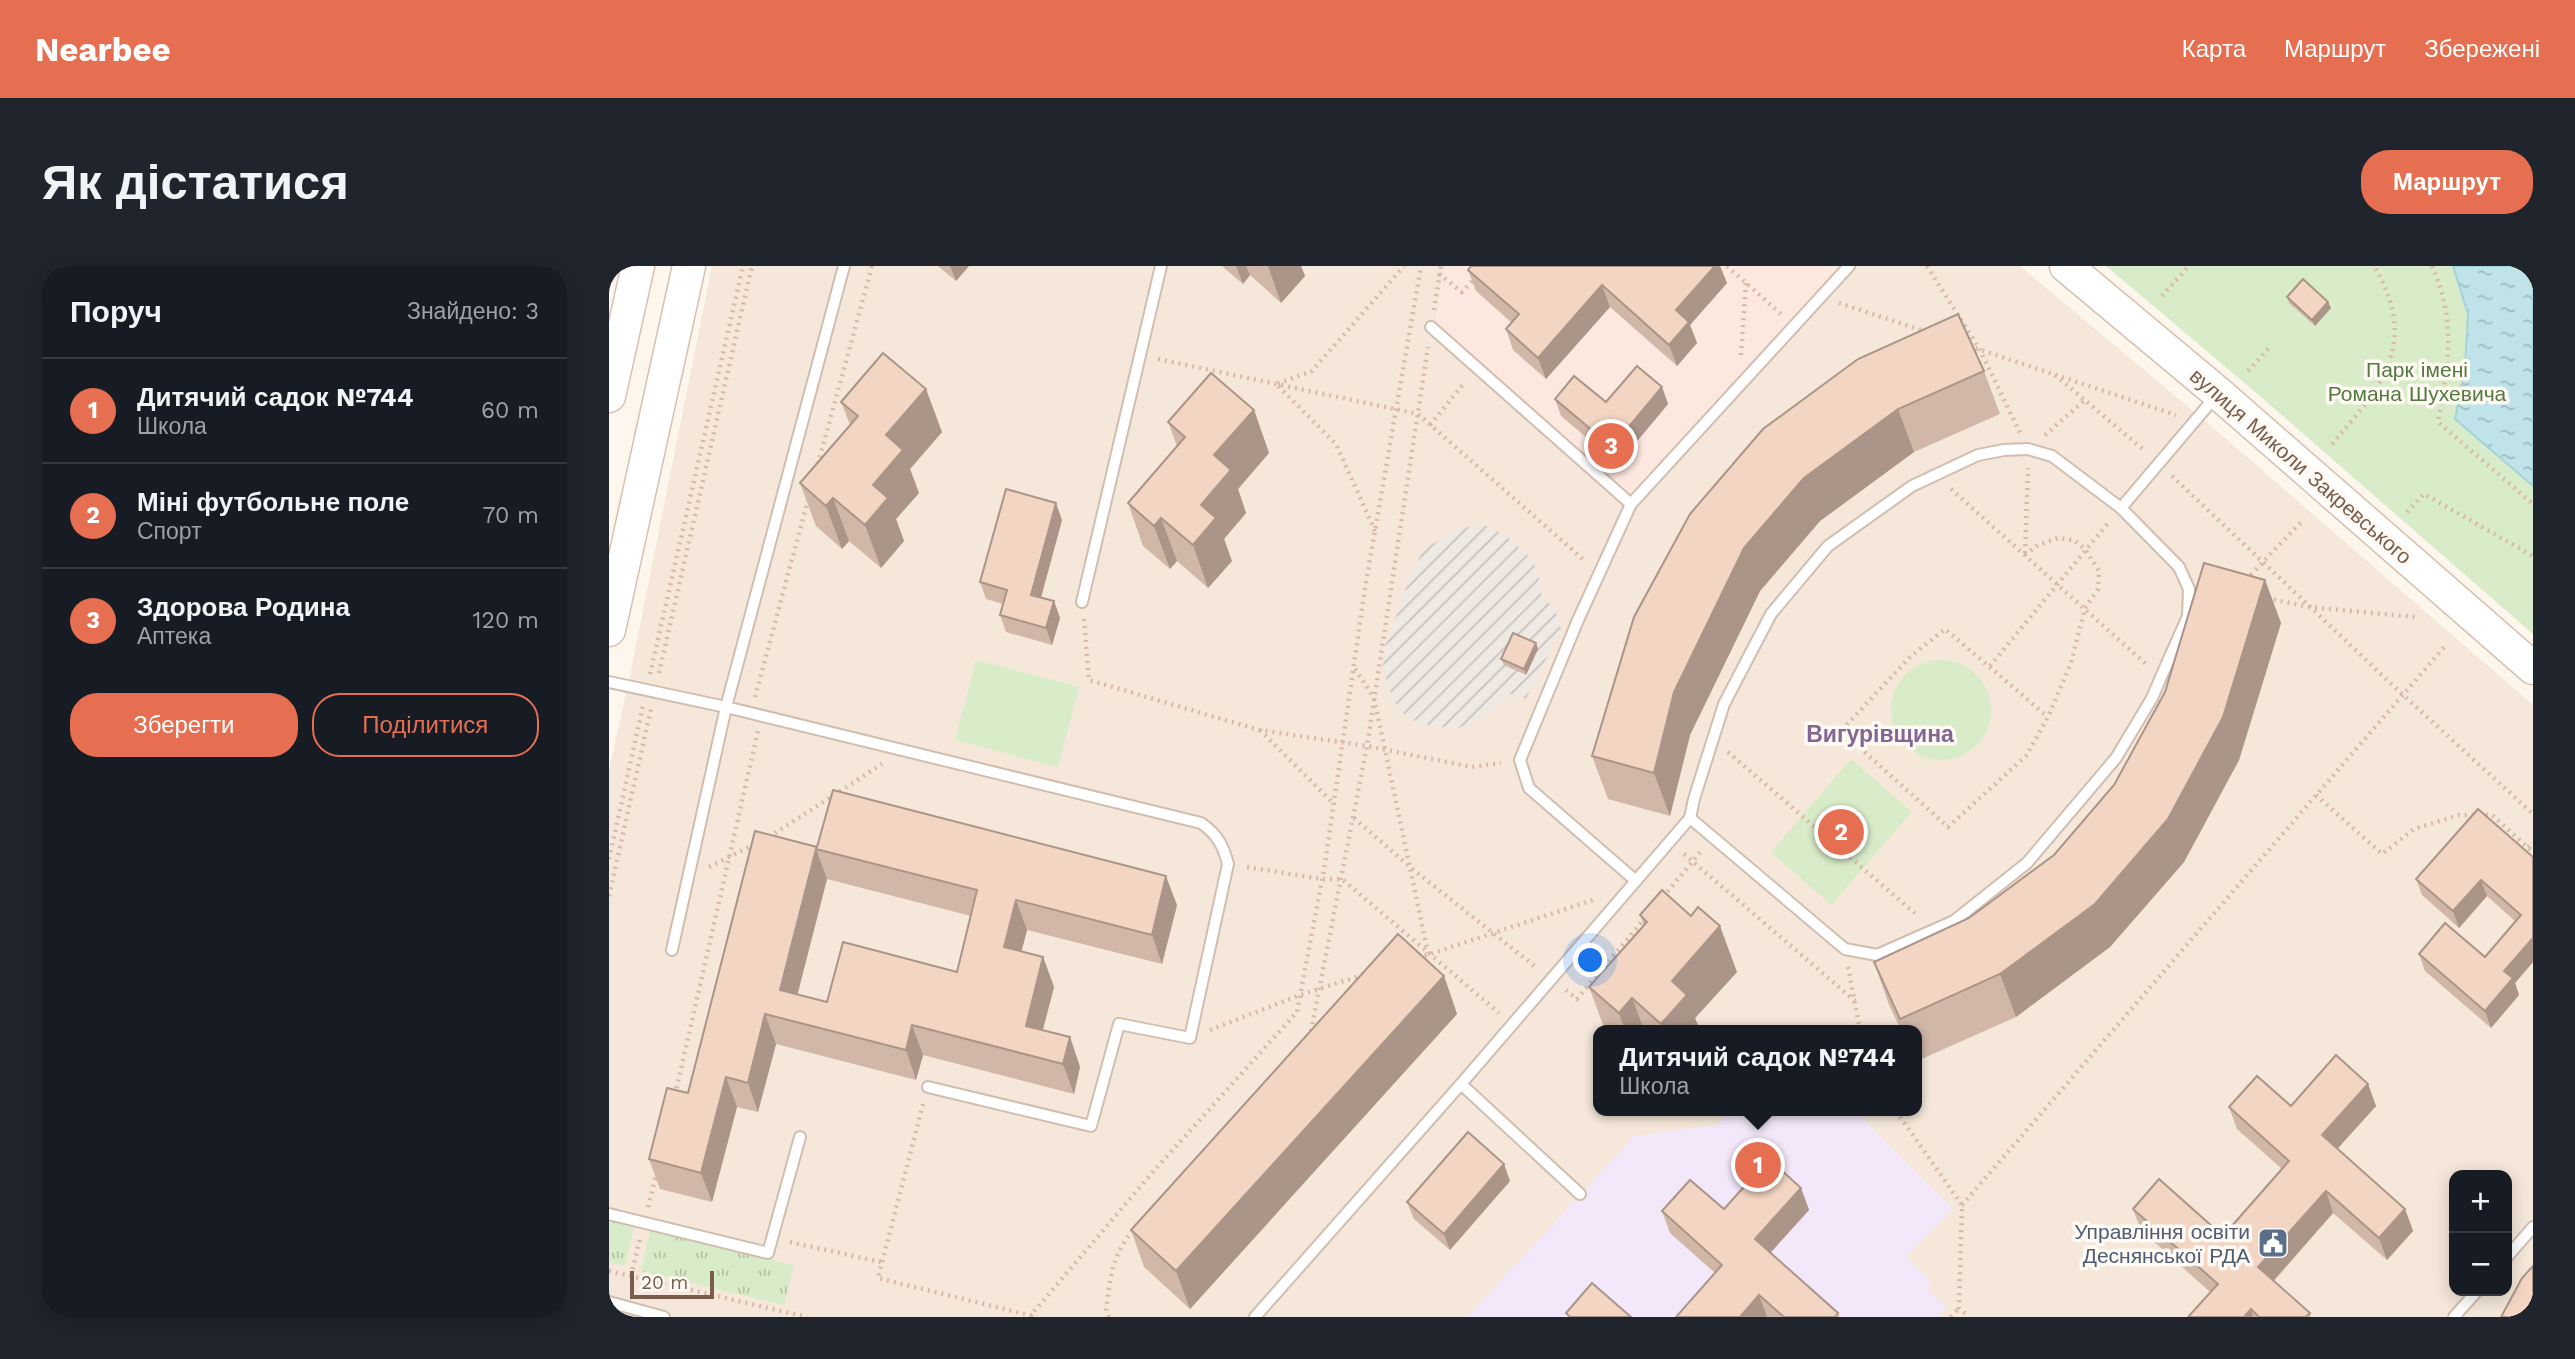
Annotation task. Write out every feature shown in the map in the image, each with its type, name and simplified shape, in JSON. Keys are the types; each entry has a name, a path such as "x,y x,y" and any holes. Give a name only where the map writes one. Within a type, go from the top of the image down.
{"street":[{"path":"609,397 638,266"},
{"path":"609,630 689,266"},
{"name":"вулиця Миколи Закревського","path":"2066,266 2218,393 2533,668"}],"lane":[{"path":"672,950 726,707 845,266"},
{"path":"1082,602 1161,266"},
{"path":"1633,885 1528,788 1520,760 1631,504 1849,266"},
{"path":"1431,327 1631,504"},
{"path":"2121,508 2218,393"},
{"path":"1255,1317 1461,1084 1690,818 1724,704 1772,614 1828,546 1912,486 1978,455 2028,449 2052,456 2121,508 2179,567 2189,589 2188,616 2152,698 2116,758 2028,863 1954,921 1878,955 1845,949 1690,818"},
{"path":"609,682 756,714 1201,823 1214,832 1224,847 1228,864 1190,1038 1119,1024 1091,1126 928,1087"},
{"path":"1461,1084 1580,1194"},
{"path":"609,1214 768,1253 800,1137"},
{"path":"2512,1251 2533,1227"},
{"path":"2454,1317 2473,1296"},
{"path":"609,1302 664,1317"}],"path":[{"path":"609,896 743,266"},
{"path":"609,859 752,266"},
{"path":"815,476 872,266"},
{"path":"1276,384 1312,371 1404,266"},
{"path":"928,1087 878,1278 1033,1316 1152,1173 1297,1012 1322,879 1375,532 1421,266"},
{"path":"1304,1039 1314,1029 1367,746 1441,266"},
{"path":"1727,266 1795,326"},
{"path":"1927,266 1980,350 2028,449 2025,555"},
{"path":"2162,296 2189,266"},
{"path":"2332,444 2383,379 2392,354 2395,327 2391,303 2374,266"},
{"path":"2432,266 2442,289 2448,323 2449,360 2438,422 2533,505"},
{"path":"1440,274 1462,292 1478,275"},
{"path":"1740,386 1746,282"},
{"path":"1821,297 1940,337"},
{"path":"1966,345 2187,418"},
{"path":"2248,371 2270,346"},
{"path":"1140,355 1418,414 1599,574"},
{"path":"1430,425 1477,368"},
{"path":"2055,375 2159,463 2309,607 2533,814"},
{"path":"1276,384 1336,444 1375,532"},
{"path":"2028,449 2085,400"},
{"path":"1935,475 2161,677"},
{"path":"673,1105 730,857 756,714 811,489"},
{"path":"2407,512 2424,494 2533,556"},
{"path":"1990,666 2056,583 2121,508"},
{"path":"2240,584 2264,563 2303,520"},
{"path":"2025,555 2038,545 2058,538 2074,540 2085,549 2099,571 2098,589 2085,608 2071,663 2048,717 2026,756 1948,827 1841,731 1910,657 1945,629 2048,717"},
{"path":"2258,597 2309,607 2415,617"},
{"path":"1082,602 1089,680 1259,730 1367,746 1472,767 1520,760"},
{"path":"1962,1205 2446,645"},
{"path":"1354,668 1374,698 1429,954"},
{"path":"1259,730 1334,803"},
{"path":"1713,739 1919,917"},
{"path":"688,877 780,832 903,750"},
{"path":"2316,795 2382,854 2414,829 2459,815 2492,815 2533,852"},
{"path":"1353,817 1410,867 1577,999 1648,914"},
{"path":"1657,904 1713,837"},
{"path":"1670,842 1855,1001"},
{"path":"2528,847 2533,842"},
{"path":"1228,864 1322,879 1342,878 1513,1024"},
{"path":"1417,958 1633,885"},
{"path":"1845,949 1859,1025"},
{"path":"1190,1038 1300,995 1369,974"},
{"path":"1900,1116 1962,1205 1959,1308 1951,1317"},
{"path":"631,1276 657,1170"},
{"path":"1109,1317 1106,1311 1111,1271 1124,1241 1142,1220"},
{"path":"772,1238 881,1262"},
{"path":"609,1270 807,1317"},
{"path":"1959,1308 1969,1317"}],"shaded area":[{"path":"712,266 1445,266 1435,326 1843,266 2020,266 2211,426 2533,705 2533,1317 609,1317 609,770"},
{"path":"1445,266 1843,266 1631,500 1435,326"},
{"path":"1486,526 1505,535 1532,559 1538,573 1541,594 1556,612 1561,629 1526,699 1508,693 1493,709 1476,721 1458,728 1419,723 1405,715 1394,701 1383,670 1384,650 1409,580 1423,550 1450,533 1467,527"},
{"path":"1725,1116 1860,1116 1953,1209 1906,1257 1932,1282 1927,1290 1947,1307 1938,1317 1467,1317 1634,1136 1717,1125"}],"green space":[{"name":"Парк імені Романа Шухевича","path":"2106,266 2533,266 2533,634 2254,391"},
{"path":"976,660 1079,687 1058,767 955,740"},
{"path":"1941,660 1969,668 1983,682 1991,710 1983,738 1969,752 1941,760 1913,752 1899,738 1891,710 1899,682 1913,668"},
{"path":"1851,759 1912,812 1831,905 1771,852"},
{"path":"609,1221 634,1226 625,1266 609,1263"},
{"path":"650,1231 794,1265 784,1305 641,1271"}],"water":[{"path":"2453,266 2533,266 2533,486 2455,419 2465,368 2468,314"}],"building":[{"path":"1471,266 1715,266 1676,310 1689,322 1669,345 1602,285 1538,358 1506,329 1519,314 1468,270"},
{"path":"2303,279 2328,302 2312,320 2287,297"},
{"path":"1958,314 1984,371 1898,409 1804,478 1744,548 1674,692 1654,773 1592,756 1634,617 1690,514 1763,429 1858,359"},
{"path":"883,353 926,389 886,435 903,450 873,485 888,498 865,525 833,498 826,506 800,483 858,416 841,402"},
{"path":"1637,366 1662,387 1612,447 1555,399 1574,376 1606,402"},
{"path":"1211,373 1254,410 1214,455 1231,470 1201,505 1216,518 1193,545 1161,518 1154,526 1128,503 1185,437 1168,422"},
{"path":"1006,489 1056,503 1031,595 1054,601 1046,628 1000,615 1007,590 980,582"},
{"path":"2204,563 2265,580 2223,717 2168,819 2095,904 2000,974 1900,1019 1874,962 1969,918 2054,855 2114,785 2165,692"},
{"path":"1513,633 1536,643 1524,669 1501,659"},
{"path":"833,790 1166,876 1152,935 1016,900 1004,947 1043,957 1026,1026 1070,1037 1063,1064 912,1025 906,1050 765,1014 748,1083 726,1077 701,1173 649,1159 667,1088 688,1093 755,831 817,847","holes":["816,849 977,890 957,972 843,942 827,1002 780,990"]},
{"path":"2478,809 2533,857 2533,938 2504,971 2513,978 2485,1011 2419,954 2445,923 2485,957 2521,915 2481,880 2453,911 2416,879"},
{"path":"1662,890 1691,916 1698,907 1720,926 1672,981 1687,995 1661,1024 1632,998 1619,1013 1589,987 1647,922 1640,915"},
{"path":"1398,934 1444,976 1176,1271 1131,1230"},
{"path":"2336,1055 2368,1084 2322,1135 2405,1209 2379,1238 2326,1191 2258,1267 2310,1313 2306,1317 2259,1317 2251,1309 2244,1317 2188,1317 2218,1284 2133,1209 2159,1179 2223,1236 2289,1161 2229,1107 2257,1076 2291,1106"},
{"path":"1468,1132 1504,1164 1444,1234 1407,1202"},
{"path":"1769,1159 1801,1188 1755,1239 1838,1313 1835,1317 1784,1317 1759,1295 1740,1317 1676,1317 1722,1265 1662,1211 1690,1180 1724,1209"},
{"path":"2533,1266 2533,1317 2501,1317 2522,1278"},
{"path":"1592,1283 1631,1317 1570,1317 1566,1313"}],"place":[{"name":"Здорова Родина","path":"1611,446"},
{"name":"Міні футбольне поле","path":"1841,832"},
{"name":"Дитячий садок №744","path":"1758,1165"},
{"name":"Управління освіти Деснянської РДА","path":"2273,1243"}],"district":[{"name":"Вигурівщина","path":"1880,734"}]}
